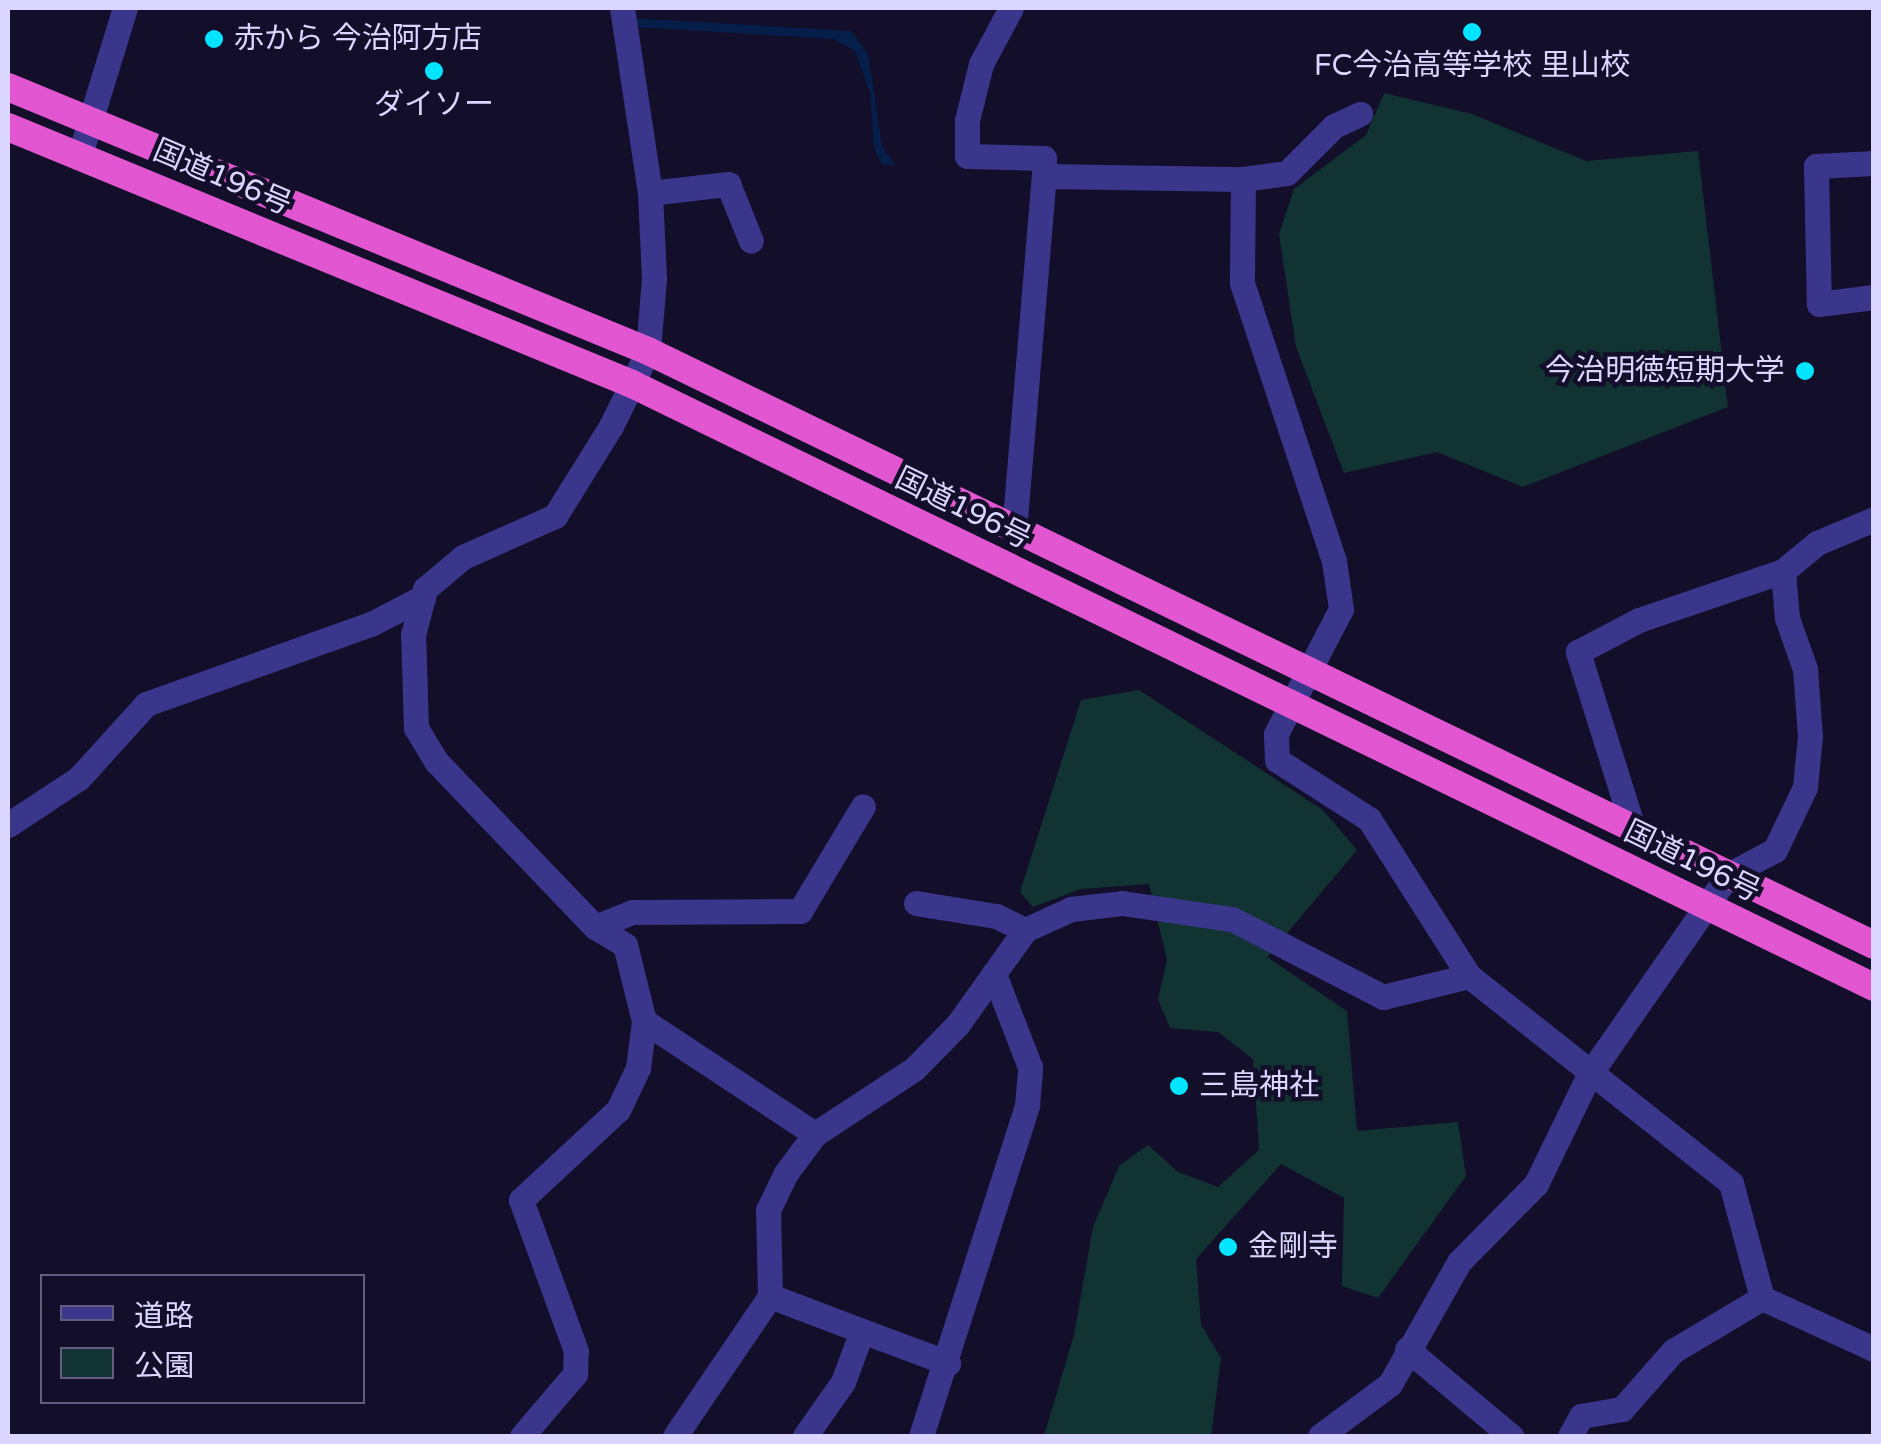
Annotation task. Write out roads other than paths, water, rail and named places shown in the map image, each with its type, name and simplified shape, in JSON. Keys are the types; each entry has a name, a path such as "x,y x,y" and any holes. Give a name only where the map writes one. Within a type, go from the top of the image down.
{"highway":[{"name":"国道196号","path":"8,86 94,118 648,351 1307,676 1874,945"},
{"name":"国道196号","path":"8,127 632,384 1874,986"}],"street":[{"path":"80,154 125,8"},
{"path":"8,826 79,778 146,704 371,624 423,597 463,558 555,516 648,351 654,278 650,193 622,8"},
{"path":"1011,8 981,64 967,120 967,156 1044,158 1014,531"},
{"path":"1044,176 1243,179 1287,173 1334,126 1360,114"},
{"path":"1874,163 1816,166 1820,304 1874,296"},
{"path":"1243,179 1242,282 1334,561 1341,610 1276,734 1278,760 1369,818 1468,976 1588,1074 1731,1182 1762,1298"},
{"path":"650,193 728,184 752,241"},
{"path":"1634,830 1578,652 1639,620 1783,570 1817,543 1874,519"},
{"path":"1320,1436 1390,1384 1458,1262 1536,1184 1588,1074 1706,905 1728,875 1776,850 1804,786 1810,736 1804,669 1787,618 1783,570"},
{"path":"423,597 412,636 416,728 436,761 595,928 625,945 644,1021 638,1068 618,1110 520,1200 576,1351 575,1374 522,1436"},
{"path":"595,928 632,912 800,911 862,806"},
{"path":"916,903 996,916 1024,930"},
{"path":"677,1436 770,1296 768,1210 815,1134 914,1069 958,1024 1024,930 1071,909 1122,904 1232,919 1382,997 1468,976"},
{"path":"921,1436 948,1363 1027,1105 1030,1067 994,974"},
{"path":"644,1021 815,1134"},
{"path":"770,1296 948,1363"},
{"path":"1762,1298 1874,1349"},
{"path":"1570,1436 1581,1416 1622,1409 1674,1351 1762,1298"},
{"path":"805,1436 843,1382 862,1331"},
{"path":"1408,1349 1510,1436"}],"water":[{"path":"631,18 851,31 868,54 882,146 895,165 882,165 874,147 870,93 855,51 833,39 634,27"}],"place":[{"name":"FC今治高等学校 里山校","path":"1472,32"},
{"name":"赤から 今治阿方店","path":"214,39"},
{"name":"ダイソー","path":"434,71"},
{"name":"今治明徳短期大学","path":"1805,371"},
{"name":"三島神社","path":"1179,1086"},
{"name":"金剛寺","path":"1228,1247"}]}
